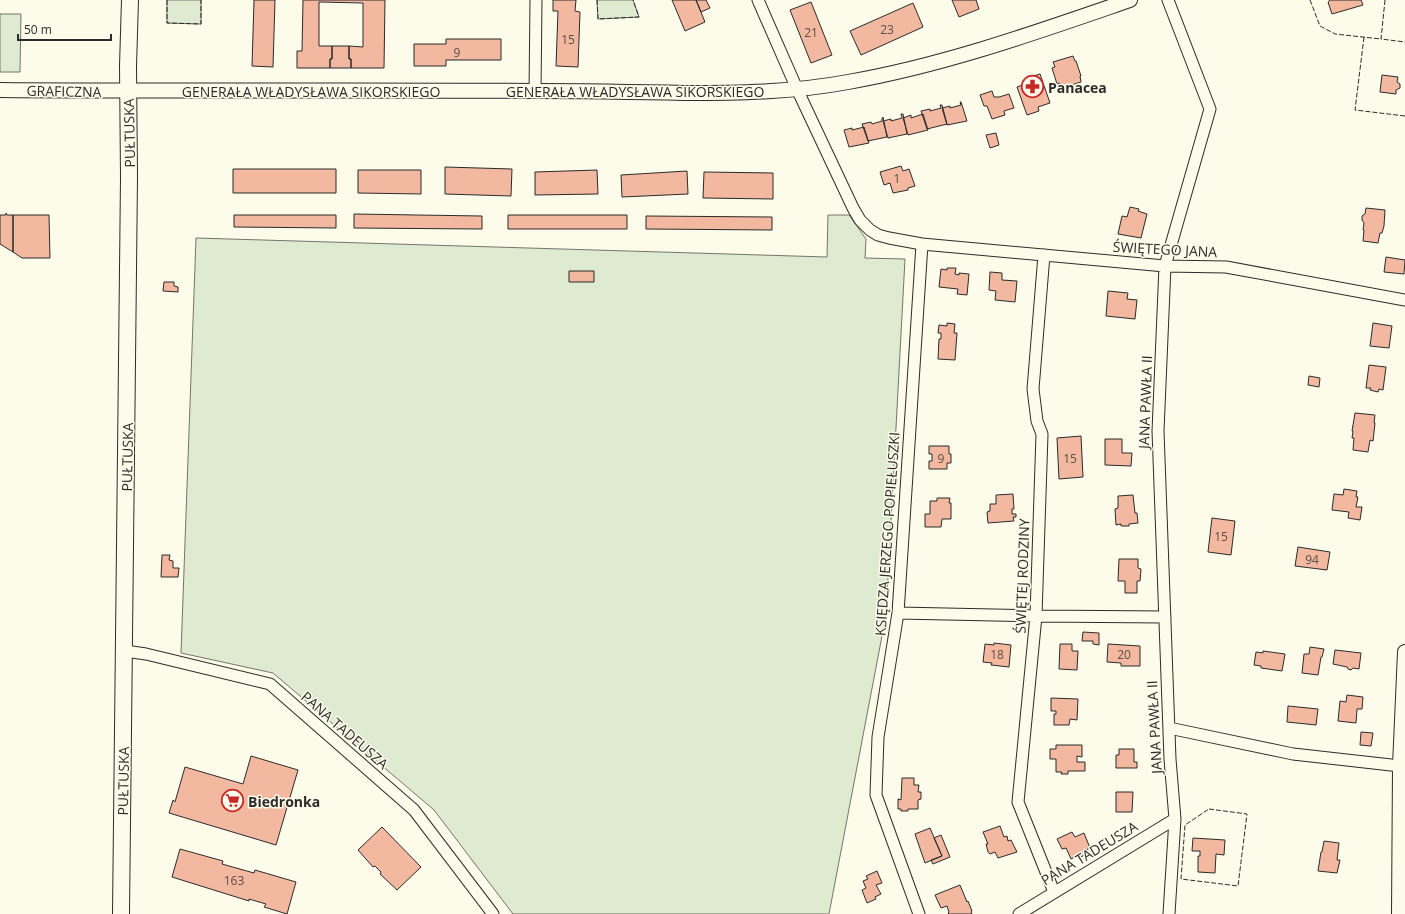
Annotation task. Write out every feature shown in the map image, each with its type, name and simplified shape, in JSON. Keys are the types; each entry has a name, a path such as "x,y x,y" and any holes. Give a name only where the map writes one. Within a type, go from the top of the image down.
{"main road":[{"name":"PUŁTUSKA","path":"121,914 130,178 128,91 130,0"}],"street":[{"path":"535,92 536,0"},
{"name":"ŚWIĘTEGO JANA","path":"758,0 852,208 860,220 878,235 922,244 1166,266 1226,267 1405,300"},
{"name":"GENERAŁA WŁADYSŁAWA SIKORSKIEGO","path":"128,91 346,90 730,93 797,89 849,82 975,52 1130,0"},
{"name":"JANA PAWŁA II","path":"1168,0 1210,109 1166,266 1158,430 1170,759 1175,819 1169,914"},
{"name":"GRAFICZNA","path":"0,90 128,91"},
{"name":"KSIĘDZA JERZEGO POPIEŁUSZKI","path":"919,914 876,795 878,737 898,613 922,244"},
{"name":"ŚWIĘTEJ RODZINY","path":"1044,255 1033,388 1037,421 1042,434 1036,616 1018,802 1054,892"},
{"path":"898,613 1165,617"},
{"name":"PANA TADEUSZA","path":"125,651 146,654 270,684 414,810 493,914"},
{"path":"1399,914 1400,766 1405,652"},
{"path":"1169,728 1293,754 1400,766"},
{"name":"PANA TADEUSZA","path":"1019,914 1175,819"}],"green space":[{"path":"167,0 201,0 201,24 167,23"},
{"path":"597,0 633,0 639,17 598,19"},
{"path":"0,14 21,14 20,72 0,72"},
{"path":"828,215 849,215 866,239 865,258 905,259 886,615 829,914 513,914 434,810 273,673 181,653 196,238 827,257"}],"building":[{"path":"254,0 275,0 273,67 252,66"},
{"path":"303,0 385,0 384,68 351,68 349,46 363,47 363,3 319,2 319,46 332,46 330,68 297,68 297,51 302,51"},
{"path":"553,0 576,0 575,11 580,12 578,67 556,66 558,11 553,11"},
{"path":"672,0 696,0 705,22 685,31"},
{"path":"696,0 706,0 710,8 701,12"},
{"path":"952,0 976,0 979,9 959,17"},
{"path":"1330,0 1361,0 1363,5 1332,14 1328,2"},
{"path":"811,2 832,55 811,63 790,10"},
{"path":"913,3 923,27 861,55 850,31"},
{"path":"446,39 501,39 501,60 446,60 446,66 414,66 414,44 446,44"},
{"path":"332,46 349,46 351,68 330,68"},
{"path":"1073,56 1081,76 1081,82 1062,88 1060,83 1057,84 1052,68 1055,67 1053,62"},
{"path":"1040,74 1050,103 1038,107 1039,111 1027,115 1017,87 1029,83 1027,78"},
{"path":"1382,75 1398,77 1397,82 1400,84 1400,88 1396,90 1396,94 1380,92"},
{"path":"992,91 994,97 1009,94 1014,108 1004,111 1005,115 992,119 987,106 984,106 980,95"},
{"path":"960,102 967,121 947,125 942,108 950,106 950,108 961,105"},
{"path":"940,105 942,105 947,124 927,129 921,111 930,109 930,111 941,108"},
{"path":"901,114 903,114 907,134 888,138 883,121 891,119 891,121 902,118"},
{"path":"923,114 928,130 908,135 903,118 911,115 911,118"},
{"path":"883,117 887,137 868,141 862,124 871,122 872,124 882,121"},
{"path":"864,127 869,143 849,147 844,130"},
{"path":"996,133 999,145 990,148 986,135"},
{"path":"901,166 903,171 909,169 915,186 908,188 908,190 893,193 890,183 884,185 880,172"},
{"path":"445,167 512,169 511,196 445,194"},
{"path":"233,169 336,169 336,193 233,193"},
{"path":"358,170 421,170 421,194 358,193"},
{"path":"597,170 598,194 535,195 535,172"},
{"path":"687,171 688,194 622,197 621,175"},
{"path":"704,172 773,173 773,199 703,198"},
{"path":"1130,207 1139,209 1138,211 1147,214 1141,238 1118,234 1122,216 1127,217"},
{"path":"1366,208 1385,210 1384,226 1382,233 1380,233 1378,243 1363,241 1364,223 1362,216 1365,214"},
{"path":"6,213 7,215 13,215 13,252 0,244 0,215 6,215"},
{"path":"354,214 482,216 482,229 354,228"},
{"path":"13,215 49,215 50,258 22,258 13,252"},
{"path":"234,215 336,215 336,228 234,227"},
{"path":"508,215 627,215 627,229 508,229"},
{"path":"646,216 772,217 772,230 646,229"},
{"path":"1386,257 1405,260 1404,274 1384,272"},
{"path":"947,268 956,268 955,274 969,274 967,295 957,294 958,289 939,287 941,269 947,270"},
{"path":"569,271 594,271 594,282 569,282"},
{"path":"990,272 1002,273 1002,280 1017,281 1015,302 995,300 996,291 989,290"},
{"path":"164,282 174,282 174,286 178,287 178,292 163,291"},
{"path":"1108,291 1128,293 1127,299 1137,300 1135,319 1106,316"},
{"path":"947,323 955,324 954,333 957,333 955,360 938,359 939,339 941,339 941,333 938,333 939,325 947,326"},
{"path":"1373,323 1392,326 1389,348 1370,346"},
{"path":"1369,365 1386,367 1383,390 1379,389 1378,392 1370,390 1371,388 1366,388"},
{"path":"1309,376 1320,378 1319,387 1308,385"},
{"path":"1355,413 1375,415 1373,441 1370,440 1368,452 1353,450 1354,438 1352,438 1352,431"},
{"path":"1081,436 1083,477 1059,479 1057,438"},
{"path":"1105,439 1122,439 1122,453 1132,453 1131,466 1105,465"},
{"path":"929,446 949,446 951,463 947,463 947,469 929,469 929,461 932,461 932,454 929,454"},
{"path":"1344,489 1357,491 1356,497 1358,497 1356,507 1362,507 1360,520 1348,518 1349,512 1332,510 1334,494 1343,495"},
{"path":"1013,494 1014,509 1012,509 1012,514 1016,514 1016,517 1013,517 1014,521 988,523 987,512 990,511 990,504 996,504 996,495"},
{"path":"1133,495 1138,523 1129,524 1129,526 1121,526 1121,524 1116,525 1115,509 1118,508 1118,496"},
{"path":"937,498 950,498 949,503 951,503 951,519 942,519 941,527 925,527 925,514 930,514 930,501 937,501"},
{"path":"1212,518 1235,521 1231,555 1208,552"},
{"path":"1298,547 1330,552 1327,570 1295,566"},
{"path":"162,555 170,555 169,560 173,561 173,568 179,568 178,577 161,577"},
{"path":"1119,559 1138,559 1138,568 1141,569 1140,581 1137,581 1137,593 1125,593 1125,581 1118,581"},
{"path":"1083,632 1099,633 1099,645 1093,644 1093,641 1082,641"},
{"path":"994,643 1011,645 1009,667 991,665 992,663 983,662 985,644 994,645"},
{"path":"1060,644 1072,644 1072,651 1078,651 1077,670 1059,669"},
{"path":"1108,644 1140,646 1140,666 1121,666 1121,663 1107,662"},
{"path":"1310,647 1324,649 1318,675 1302,673 1304,654 1309,654"},
{"path":"1335,650 1361,653 1359,669 1353,668 1351,670 1347,667 1333,664"},
{"path":"1263,651 1285,654 1282,671 1261,668 1261,666 1254,665 1256,652 1263,653"},
{"path":"1347,695 1363,697 1362,709 1357,709 1356,723 1338,721 1340,701 1346,702"},
{"path":"1051,698 1078,699 1077,720 1070,719 1069,725 1054,725 1054,714 1056,714 1056,711 1051,711"},
{"path":"1288,706 1318,709 1316,725 1287,722"},
{"path":"1361,732 1373,733 1371,746 1360,745"},
{"path":"1056,745 1082,745 1082,757 1077,756 1077,762 1085,762 1085,771 1068,771 1068,774 1056,772 1056,759 1050,759 1050,749 1056,749"},
{"path":"1119,749 1134,749 1134,762 1137,762 1137,768 1116,768 1116,755 1119,755"},
{"name":"Biedronka","path":"251,756 298,770 276,845 169,813 173,800 175,802 185,767 243,784"},
{"path":"902,778 914,778 914,785 919,785 918,792 921,792 921,799 918,800 918,809 901,811 901,809 898,809 898,799 901,800"},
{"path":"1116,792 1133,792 1132,812 1116,812"},
{"path":"1000,826 1004,837 1007,836 1008,841 1011,840 1017,852 998,858 995,852 990,854 988,852 986,844 988,844 983,832"},
{"path":"382,827 421,867 397,890 358,850"},
{"path":"930,828 942,856 925,863 915,834"},
{"path":"1072,832 1075,837 1084,833 1090,848 1084,851 1085,855 1078,858 1077,856 1071,859 1066,848 1062,849 1057,839"},
{"path":"941,835 950,857 933,864 931,860 942,856 934,838"},
{"path":"1193,838 1225,840 1224,855 1216,854 1215,873 1198,872 1198,856 1200,856 1200,851 1192,851"},
{"path":"1324,841 1339,843 1337,860 1340,860 1337,873 1318,871"},
{"path":"180,849 223,861 222,864 254,873 255,870 296,882 287,914 264,907 266,904 249,899 249,901 172,877"},
{"path":"877,871 882,883 876,885 881,894 875,897 876,899 867,903 862,890 866,888 863,881 868,879 866,876"},
{"path":"960,885 967,902 968,901 972,914 949,914 947,906 941,908 935,895"}],"fence":[{"path":"167,0 167,23 201,24 201,0"},
{"path":"597,0 598,19 639,17 633,0"},
{"path":"1310,0 1320,26 1335,34 1381,39"},
{"path":"1385,0 1381,39 1405,42"},
{"path":"1364,37 1355,110 1405,116"},
{"path":"1209,809 1247,814 1238,886 1181,879 1185,825 1209,809"}],"place":[{"name":"Panacea","path":"1032,87"},
{"name":"Biedronka","path":"232,801"}]}
